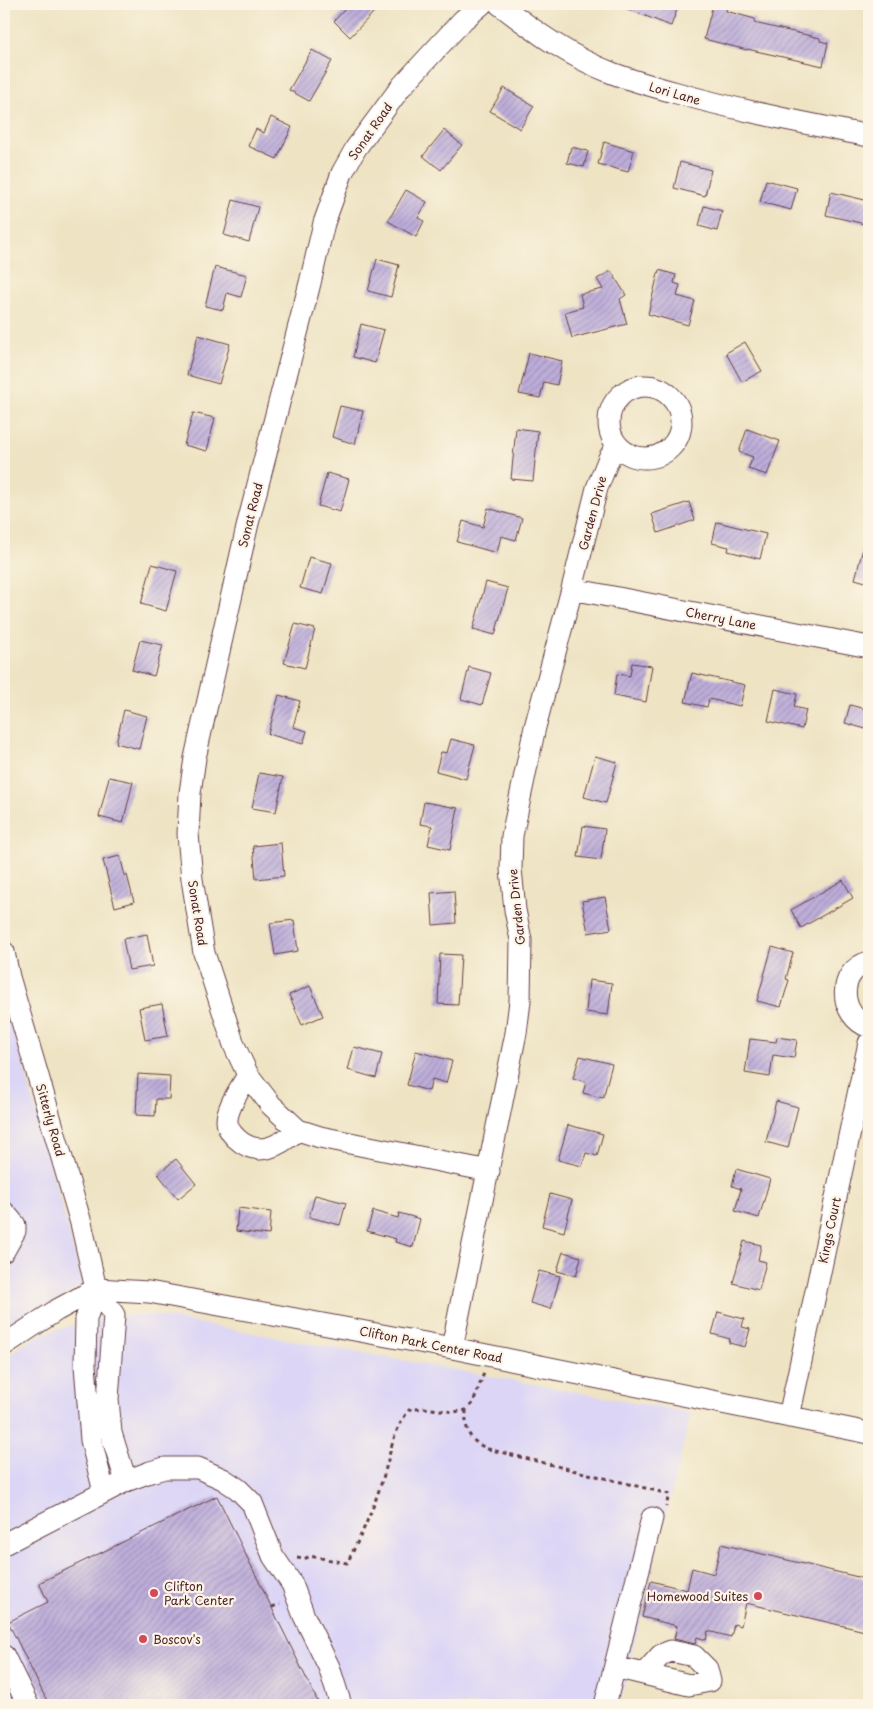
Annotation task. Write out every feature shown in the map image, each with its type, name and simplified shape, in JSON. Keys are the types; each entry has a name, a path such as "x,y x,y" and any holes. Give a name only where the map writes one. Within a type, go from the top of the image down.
{"street":[{"name":"Sonat Road","path":"482,4 464,20 401,87 356,148 342,173 324,223 248,523 195,758 190,793 188,834 192,879 204,953 234,1045 248,1075 271,1105 298,1130 320,1137 489,1170"},
{"name":"Lori Lane","path":"499,4 531,28 578,57 612,73 718,105 869,136"},
{"name":"Garden Drive","path":"452,1348 516,1033 520,1000 521,940 515,910 511,870 512,836 535,727 597,488 609,458 617,445"},
{"name":"Cherry Lane","path":"572,589 869,647"},
{"name":"Sitterly Road","path":"4,952 7,978 81,1223 96,1289"},
{"path":"869,962 857,968 850,975 845,993 849,1011 855,1019 869,1026"},
{"name":"Kings Court","path":"789,1417 869,1043"},
{"path":"248,1075 229,1115 229,1128 234,1136 252,1149 266,1149 282,1143 298,1130"},
{"path":"4,1212 15,1225 16,1231 4,1251"},
{"path":"4,1346 57,1310 96,1289"},
{"path":"96,1289 114,1315 108,1399 111,1434 126,1481"},
{"path":"96,1289 86,1319 85,1365 91,1440 104,1492"},
{"name":"Clifton Park Center Road","path":"96,1289 149,1292 452,1348 869,1433"},
{"path":"4,1544 126,1481 165,1468 198,1468 223,1479 238,1489 252,1503 273,1556 292,1584 307,1623 329,1667 341,1705"},
{"path":"605,1705 658,1514"},
{"path":"615,1667 689,1685 710,1681 707,1669 694,1656 671,1651 661,1655 644,1674"},
{"path":"4,1656 28,1705"}],"path":[{"path":"272,1607 281,1603 276,1590 297,1557 304,1559 310,1556 347,1563 366,1526 382,1481 399,1422 409,1410 424,1408 454,1412 466,1410 473,1403 478,1392 487,1355"},
{"path":"466,1410 465,1427 478,1444 488,1449 669,1494 658,1514"}],"shaded area":[{"path":"11,1019 83,1285 26,1318 4,1334 4,1024"},
{"name":"Clifton Park Center","path":"153,1315 691,1413 619,1705 4,1705 4,1359 36,1336 100,1317"}],"building":[{"path":"350,4 367,4 375,11 350,37 334,21"},
{"path":"615,4 679,4 671,26"},
{"path":"713,4 728,4 726,11 755,19 754,23 820,38 820,41 828,43 823,66 704,39"},
{"path":"312,50 332,61 309,101 289,90"},
{"path":"504,88 534,106 520,129 490,111"},
{"path":"271,117 292,127 277,159 248,146 256,129 264,133"},
{"path":"444,130 462,145 441,170 423,156"},
{"path":"604,142 634,151 628,172 598,164"},
{"path":"571,147 588,151 584,167 567,163"},
{"path":"680,162 711,170 705,196 674,188"},
{"path":"766,180 797,188 791,210 760,202"},
{"path":"406,190 427,202 418,218 424,221 416,237 388,221"},
{"path":"831,192 869,201 869,225 826,215"},
{"path":"233,200 258,207 249,242 224,235"},
{"path":"704,206 722,211 717,231 699,226"},
{"path":"377,259 399,265 391,297 368,291"},
{"path":"215,267 247,275 241,297 227,293 223,310 205,306"},
{"path":"659,270 676,275 674,283 680,285 677,296 695,301 688,325 648,314"},
{"path":"611,271 626,295 620,299 627,324 572,338 565,312 583,307 580,294 603,289 597,279"},
{"path":"361,324 384,330 375,363 353,357"},
{"path":"198,335 230,344 219,384 187,375"},
{"path":"745,342 762,371 742,382 726,353"},
{"path":"529,353 562,361 557,385 544,382 540,398 519,394"},
{"path":"340,406 363,411 355,444 332,437"},
{"path":"193,413 215,418 207,451 184,445"},
{"path":"516,428 538,431 533,481 511,479"},
{"path":"747,429 780,441 767,475 748,469 753,457 739,452"},
{"path":"327,473 349,479 340,512 318,506"},
{"path":"689,502 695,520 658,533 652,514"},
{"path":"488,508 522,518 516,540 501,536 497,553 457,542 463,521 483,527"},
{"path":"717,522 766,534 760,559 728,551 729,547 712,543"},
{"path":"865,541 869,541 869,583 855,579"},
{"path":"309,557 332,563 323,594 300,588"},
{"path":"152,564 177,571 166,611 141,604"},
{"path":"486,582 508,588 495,635 473,629"},
{"path":"295,624 315,629 305,668 284,663"},
{"path":"140,640 163,645 154,676 132,670"},
{"path":"632,663 652,666 646,702 614,696 617,674 630,676"},
{"path":"469,667 491,673 482,705 461,699"},
{"path":"692,673 745,685 740,706 709,699 707,707 685,702"},
{"path":"775,689 797,694 794,707 806,710 802,729 768,721"},
{"path":"279,695 300,701 293,727 307,731 303,744 268,734"},
{"path":"850,705 869,710 869,730 845,723"},
{"path":"124,710 147,716 139,749 116,743"},
{"path":"451,739 475,745 466,779 436,771 441,752 447,753"},
{"path":"595,756 617,762 606,803 584,797"},
{"path":"259,773 283,777 276,812 252,808"},
{"path":"109,777 133,782 123,823 99,817"},
{"path":"424,802 458,808 450,850 428,845 432,826 420,824"},
{"path":"583,826 605,829 601,860 578,857"},
{"path":"281,843 284,876 256,879 253,846"},
{"path":"120,856 134,902 115,907 103,860"},
{"path":"843,880 853,898 801,928 791,910"},
{"path":"454,891 456,923 433,925 431,893"},
{"path":"605,897 611,929 588,933 582,901"},
{"path":"294,920 298,951 275,955 270,923"},
{"path":"147,934 153,966 129,970 123,939"},
{"path":"772,947 793,953 786,979 789,980 781,1007 757,1001"},
{"path":"440,954 461,955 458,1005 438,1004"},
{"path":"589,980 612,983 608,1015 586,1012"},
{"path":"310,986 323,1016 302,1025 289,995"},
{"path":"162,1004 168,1036 145,1040 139,1008"},
{"path":"777,1037 797,1040 794,1058 773,1055 770,1077 745,1073 750,1039 776,1042"},
{"path":"354,1047 382,1054 376,1078 348,1070"},
{"path":"416,1051 452,1061 446,1083 432,1079 429,1091 407,1085"},
{"path":"580,1056 612,1064 603,1098 583,1093 586,1082 573,1078"},
{"path":"138,1074 170,1076 169,1099 156,1099 155,1116 136,1115"},
{"path":"776,1101 798,1107 788,1148 766,1142"},
{"path":"568,1125 603,1134 597,1156 586,1153 582,1166 558,1160"},
{"path":"176,1159 196,1184 178,1199 158,1174"},
{"path":"736,1169 770,1179 759,1218 735,1211 741,1189 732,1186"},
{"path":"550,1194 572,1200 564,1232 542,1226"},
{"path":"315,1195 346,1203 340,1225 309,1217"},
{"path":"238,1208 271,1212 269,1235 236,1231"},
{"path":"373,1211 398,1218 399,1213 420,1219 413,1247 395,1242 396,1239 367,1231"},
{"path":"744,1241 761,1245 758,1260 766,1262 759,1290 733,1283"},
{"path":"563,1252 581,1257 576,1276 557,1271"},
{"path":"539,1271 560,1276 551,1309 530,1303"},
{"path":"718,1312 744,1319 742,1327 750,1329 745,1347 729,1343 730,1339 712,1334"},
{"name":"Clifton Park Center","path":"217,1496 318,1702 311,1705 49,1705 8,1622 48,1602 39,1583"},
{"name":"Homewood Suites","path":"721,1544 866,1579 865,1584 869,1585 869,1632 746,1603 741,1626 734,1624 731,1637 708,1631 706,1640 697,1637 695,1644 674,1639 677,1626 642,1617 651,1581 687,1590 692,1568 714,1574"}],"place":[{"name":"Clifton Park Center","path":"154,1593"},
{"name":"Homewood Suites","path":"758,1596"},
{"name":"Boscov's","path":"143,1639"}]}
